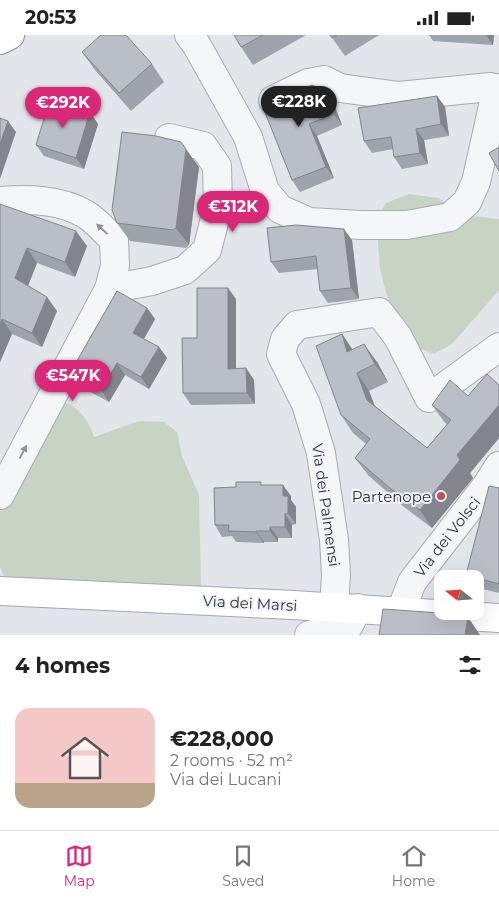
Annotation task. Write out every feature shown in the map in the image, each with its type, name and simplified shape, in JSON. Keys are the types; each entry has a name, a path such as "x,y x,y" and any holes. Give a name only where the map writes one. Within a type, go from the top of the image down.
{"main road":[{"name":"Via dei Marsi","path":"1,587 499,618"}],"street":[{"path":"189,35 196,44 248,137 265,191 280,209 309,222 407,225 450,217 467,202 476,182 498,89 490,87 399,96 340,87 324,80 308,83 273,100"},
{"path":"109,289 152,281 185,270 208,250 218,207 217,166 203,146 169,138"},
{"path":"0,201 31,200 60,203 86,214 114,240 115,266 109,289 0,495"},
{"name":"Via dei Palmensi","path":"346,608 336,574 334,540 321,453 306,404 281,354 284,339 297,325 379,312 398,337 429,398 499,347"},
{"name":"Via dei Volsci","path":"400,611 412,582 487,485 499,466"},
{"path":"309,635 349,625 346,608"}],"green space":[{"path":"409,194 438,198 463,215 499,219 499,290 452,344 434,354 411,345 397,321 386,293 380,268 376,219 386,203"},
{"path":"57,401 76,408 89,424 94,437 139,421 164,422 177,432 182,456 199,495 201,588 6,580 0,567 0,509 12,490"}],"building":[{"path":"101,35 126,35 152,64 119,93 82,52"},
{"path":"234,35 263,35 241,47"},
{"path":"312,85 325,91 334,114 309,124 326,167 292,180 262,105"},
{"path":"437,96 441,124 416,129 420,153 394,157 391,137 364,141 358,108"},
{"path":"50,99 90,112 76,158 36,145"},
{"path":"0,118 8,121 0,144"},
{"path":"122,132 156,136 181,142 186,149 176,228 173,230 117,223 112,210"},
{"path":"499,147 499,171 489,153"},
{"path":"0,204 76,231 65,262 27,248 15,278 47,297 32,333 2,319 0,324"},
{"path":"296,225 344,229 351,288 320,291 316,256 271,262 267,228"},
{"path":"197,288 228,288 228,369 246,368 247,393 183,393 182,338 197,338"},
{"path":"117,291 147,308 133,333 159,347 141,377 117,363 101,390 70,373"},
{"path":"342,334 347,352 364,344 375,364 357,373 367,400 427,448 451,420 432,405 450,380 468,396 487,374 499,385 499,405 457,455 460,460 420,510 391,489 355,458 370,439 341,415 316,346"},
{"path":"236,482 261,482 261,485 283,485 283,496 288,496 288,513 285,514 285,527 270,527 270,531 256,532 228,531 229,525 215,525 214,488 236,487"},
{"path":"489,486 499,488 499,584 484,580 484,570 467,570"},
{"path":"383,609 434,613 434,620 468,620 465,635 379,635"}],"place":[{"name":"Partenope","path":"441,496"}]}
